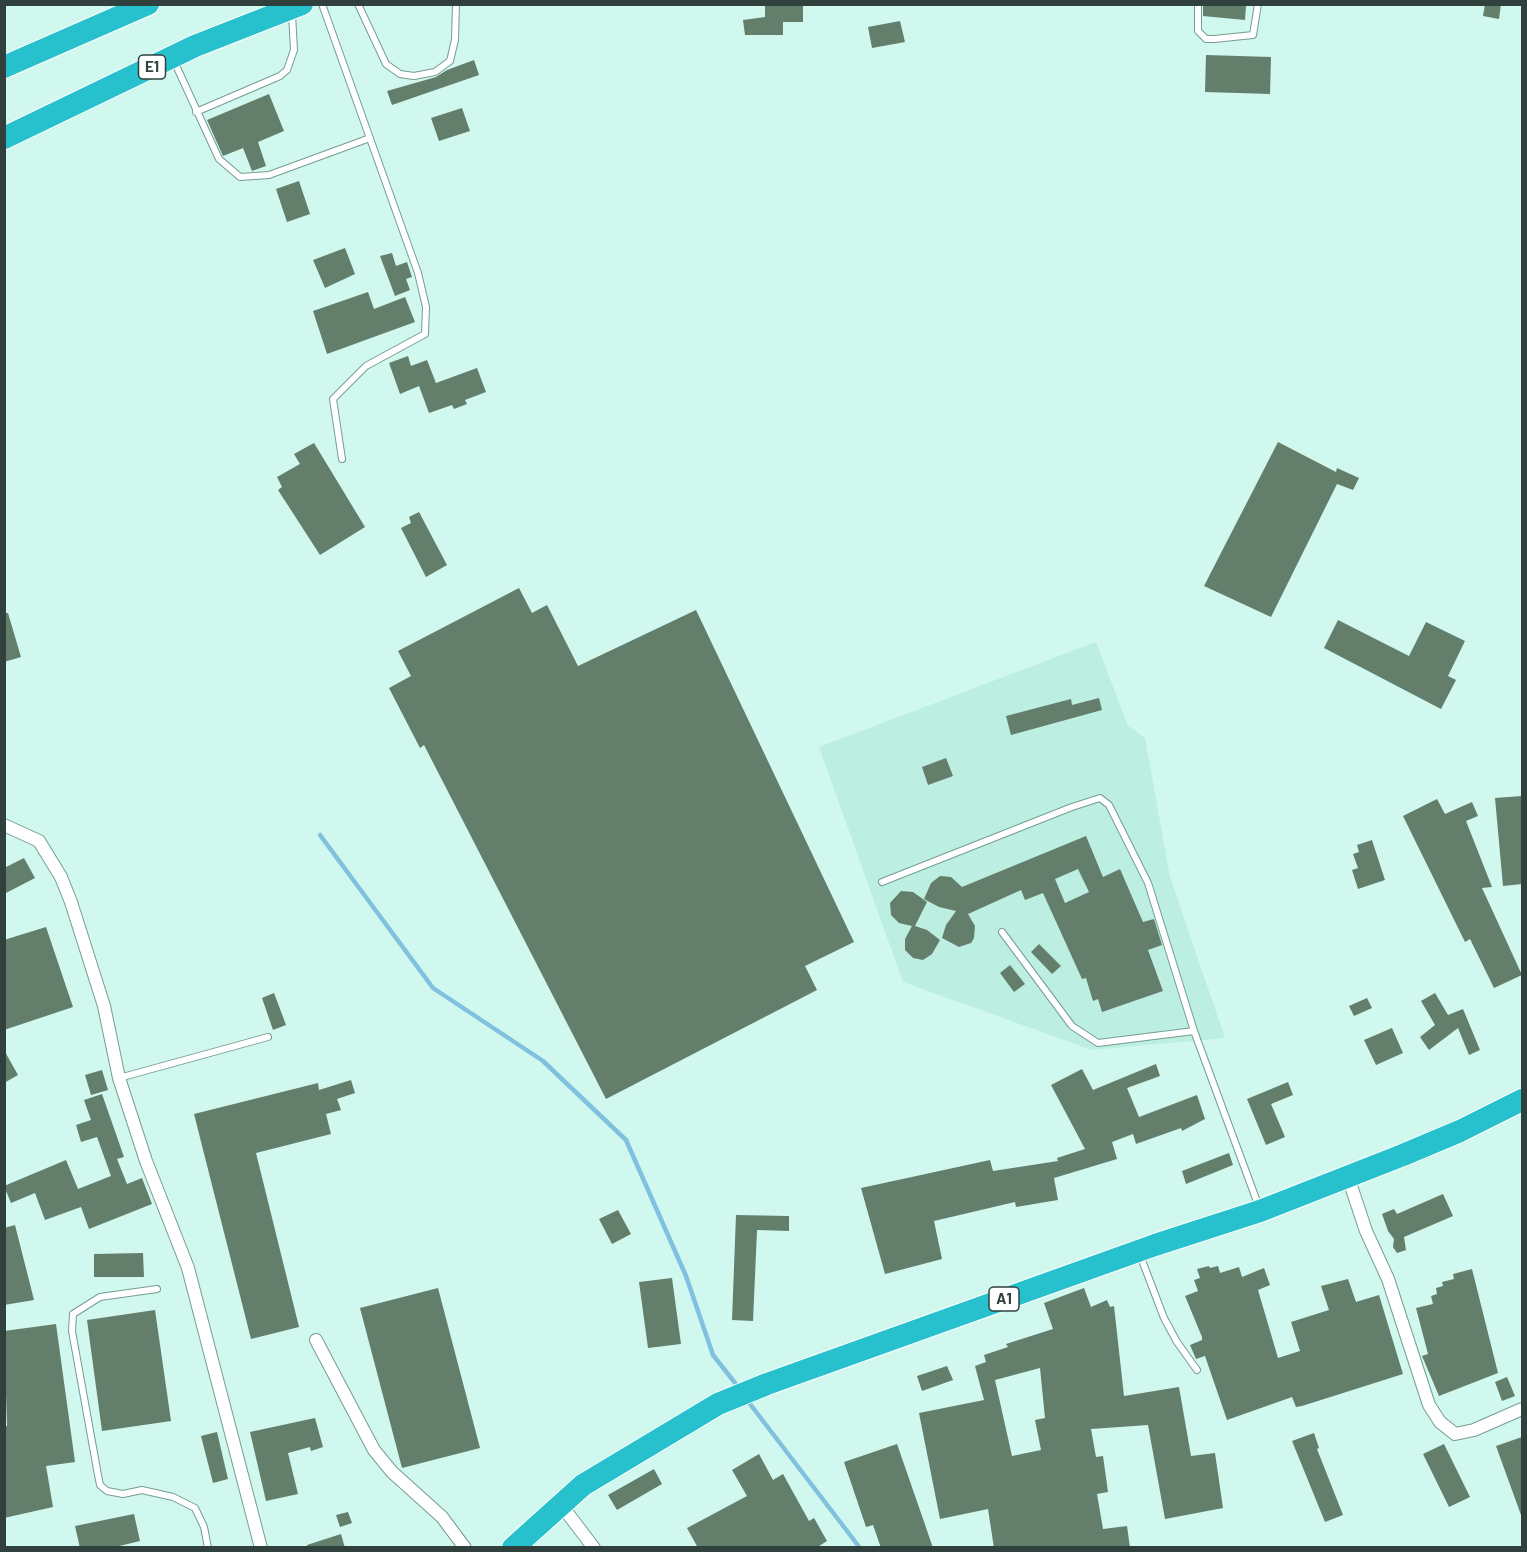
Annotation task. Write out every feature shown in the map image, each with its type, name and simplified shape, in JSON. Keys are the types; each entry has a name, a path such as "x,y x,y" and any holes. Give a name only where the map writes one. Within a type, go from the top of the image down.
{"highway":[{"path":"4,67 148,4"},
{"name":"E1","path":"4,138 172,57 297,7"},
{"name":"A1","path":"513,1548 583,1485 718,1404 766,1384 1138,1251 1260,1211 1460,1131 1522,1100"}],"street":[{"path":"4,825 39,841 61,877 104,1006 119,1078 146,1161 188,1268 261,1548"},
{"path":"1348,1177 1366,1232 1388,1279 1429,1405 1440,1422 1455,1434 1474,1430 1522,1409"},
{"path":"316,1340 375,1450 392,1472 442,1517 465,1548"},
{"path":"562,1506 594,1548"}],"lane":[{"path":"322,4 418,273 426,307 424,334 366,366 333,399 342,459"},
{"path":"358,4 386,64 399,74 414,76 435,72 450,61 455,40 456,4"},
{"path":"1198,4 1198,31 1206,39 1253,35 1257,4"},
{"path":"196,112 280,76 287,70 294,50 297,7"},
{"path":"172,57 219,159 240,177 268,175 370,138"},
{"path":"882,882 1100,798 1109,805 1148,883 1194,1031 1260,1211"},
{"path":"1002,932 1072,1026 1098,1043 1148,1039 1194,1031"},
{"path":"119,1078 268,1037"},
{"path":"1138,1251 1164,1318 1177,1342 1197,1370"},
{"path":"157,1289 100,1297 73,1314 72,1331 98,1475 100,1485 107,1491 123,1494 142,1490 173,1497 195,1508 204,1527 208,1548"}],"shaded area":[{"path":"1096,642 1128,726 1145,738 1170,877 1225,1038 1092,1050 903,982 819,747"}],"building":[{"path":"765,4 803,4 803,22 783,22 783,35 745,35 743,20 765,17"},
{"path":"1203,4 1246,6 1245,20 1203,16"},
{"path":"1485,4 1501,4 1499,19 1483,16"},
{"path":"900,21 905,42 872,48 868,27"},
{"path":"1206,55 1271,57 1270,94 1205,92"},
{"path":"474,60 479,75 392,105 387,91 436,77 447,70"},
{"path":"269,94 284,131 258,142 266,166 252,171 243,148 223,156 207,120"},
{"path":"462,108 470,131 439,141 431,118"},
{"path":"299,181 310,214 287,222 276,189"},
{"path":"345,248 355,274 325,288 313,260"},
{"path":"392,253 396,266 407,262 412,277 406,279 410,290 395,296 380,256"},
{"path":"368,292 374,309 405,297 415,322 327,354 313,311"},
{"path":"408,356 411,366 427,360 436,383 477,368 486,392 465,400 467,404 454,409 452,405 429,413 419,386 400,394 389,363"},
{"path":"1278,442 1336,472 1337,468 1359,478 1353,490 1337,484 1271,617 1204,586"},
{"path":"314,443 365,527 320,555 278,490 282,487 277,477 300,464 294,454"},
{"path":"419,512 447,565 426,577 401,528 411,523 409,517"},
{"path":"519,588 532,613 547,605 578,666 696,610 854,942 805,966 817,990 606,1099 424,745 420,748 389,688 411,676 398,651"},
{"path":"4,613 8,613 21,657 4,662"},
{"path":"1338,620 1409,656 1426,622 1465,641 1448,676 1456,680 1441,709 1324,648"},
{"path":"1099,698 1102,710 1011,735 1006,716 1071,699 1072,705"},
{"path":"946,758 953,776 928,785 922,767"},
{"path":"1522,796 1522,884 1503,886 1495,798"},
{"path":"1437,799 1445,814 1472,802 1478,816 1466,821 1492,887 1482,888 1522,975 1494,988 1470,939 1465,942 1403,816"},
{"path":"1086,836 1103,877 1120,869 1143,922 1154,919 1162,945 1148,950 1163,991 1102,1012 1098,999 1093,1001 1086,978 1082,979 1043,893 1025,900 1021,890 968,914 975,926 974,938 971,943 959,947 942,938 946,925 956,911 939,907 924,899 931,883 940,876 951,877 962,887","holes":["1078,869 1089,892 1065,903 1055,879"]},
{"path":"1372,840 1385,880 1358,889 1352,870 1358,868 1353,854 1359,852 1357,845"},
{"path":"24,858 35,878 4,894 4,868"},
{"path":"901,891 913,892 927,902 915,926 927,930 940,940 932,954 923,960 913,958 905,950 905,939 912,926 899,923 891,915 890,903"},
{"path":"46,927 73,1007 4,1030 4,940"},
{"path":"1039,944 1061,966 1052,974 1031,952"},
{"path":"1010,965 1025,984 1014,992 1000,973"},
{"path":"274,993 286,1025 273,1030 262,998"},
{"path":"1435,993 1448,1015 1463,1009 1480,1050 1469,1055 1458,1028 1429,1050 1420,1037 1435,1025 1421,1001"},
{"path":"1367,998 1372,1008 1354,1016 1349,1006"},
{"path":"1392,1028 1403,1053 1376,1065 1364,1040"},
{"path":"4,1050 18,1075 4,1083"},
{"path":"1156,1064 1160,1076 1127,1088 1139,1117 1197,1095 1205,1119 1182,1131 1181,1128 1136,1144 1133,1134 1112,1142 1117,1159 1054,1178 1058,1200 1016,1207 1015,1202 934,1221 942,1259 885,1274 861,1188 990,1160 993,1171 1058,1161 1057,1158 1085,1149 1051,1085 1082,1069 1093,1090"},
{"path":"102,1070 108,1090 91,1095 85,1075"},
{"path":"351,1080 355,1093 337,1099 341,1110 326,1114 331,1134 256,1153 299,1327 251,1339 194,1114 318,1083 319,1090"},
{"path":"1288,1082 1293,1095 1271,1104 1285,1137 1266,1145 1247,1099"},
{"path":"102,1094 124,1157 117,1159 127,1184 142,1178 152,1204 89,1229 81,1207 45,1220 35,1193 11,1203 4,1186 66,1160 78,1189 111,1176 97,1137 81,1142 76,1125 91,1120 84,1100"},
{"path":"1229,1153 1233,1165 1186,1184 1182,1171"},
{"path":"1443,1194 1453,1216 1404,1237 1406,1250 1397,1253 1393,1247 1394,1239 1388,1231 1382,1214 1394,1209 1397,1214"},
{"path":"618,1210 631,1234 612,1244 599,1219"},
{"path":"736,1215 789,1216 789,1231 757,1230 753,1321 732,1320"},
{"path":"15,1225 34,1300 4,1305 4,1228"},
{"path":"143,1253 144,1277 94,1277 94,1254"},
{"path":"1209,1266 1210,1268 1218,1266 1220,1273 1239,1267 1242,1277 1264,1268 1270,1285 1258,1290 1278,1358 1300,1351 1291,1322 1329,1310 1321,1286 1348,1279 1356,1302 1379,1295 1403,1374 1302,1406 1296,1407 1292,1397 1227,1420 1205,1356 1196,1359 1190,1345 1202,1340 1202,1337 1185,1296 1198,1291 1194,1280 1200,1278 1197,1269"},
{"path":"1472,1269 1498,1373 1439,1396 1422,1356 1428,1354 1416,1308 1433,1304 1431,1296 1437,1294 1436,1288 1443,1286 1442,1282 1454,1279 1453,1274"},
{"path":"672,1278 681,1344 648,1348 639,1282"},
{"path":"438,1288 480,1448 402,1468 360,1308"},
{"path":"1084,1288 1091,1307 1107,1300 1110,1307 1114,1306 1124,1396 1179,1387 1191,1456 1215,1453 1223,1508 1165,1519 1148,1425 1091,1429 1096,1457 1103,1456 1108,1492 1097,1494 1103,1529 1127,1526 1130,1548 994,1548 988,1509 940,1519 919,1413 984,1400 975,1366 986,1362 984,1355 1008,1347 1006,1344 1053,1329 1044,1303","holes":["1040,1368 1045,1418 1035,1420 1041,1450 1012,1456 995,1380"]},
{"path":"155,1310 171,1421 102,1431 87,1320"},
{"path":"56,1324 75,1462 46,1466 53,1507 4,1518 4,1426 7,1426 4,1331"},
{"path":"947,1366 953,1380 922,1391 917,1376"},
{"path":"1507,1377 1515,1396 1502,1401 1495,1382"},
{"path":"315,1418 323,1447 311,1451 310,1447 288,1453 298,1494 266,1501 250,1432"},
{"path":"217,1432 228,1479 213,1483 201,1436"},
{"path":"1314,1433 1319,1448 1317,1449 1343,1515 1325,1522 1292,1441"},
{"path":"1522,1437 1522,1514 1521,1515 1496,1446"},
{"path":"897,1444 933,1548 881,1548 873,1525 866,1527 844,1462"},
{"path":"1444,1444 1470,1497 1449,1507 1423,1454"},
{"path":"759,1454 773,1480 783,1474 809,1521 814,1518 827,1541 816,1548 698,1548 687,1528 747,1496 732,1470"},
{"path":"654,1469 662,1484 617,1510 608,1495"},
{"path":"348,1512 352,1523 340,1527 336,1515"},
{"path":"134,1514 140,1541 111,1548 80,1548 75,1526"},
{"path":"341,1534 345,1548 308,1548 307,1545"}],"waterway":[{"path":"320,835 433,988 543,1061 626,1140 686,1276 713,1355 739,1388"},
{"path":"747,1400 860,1548"}]}
